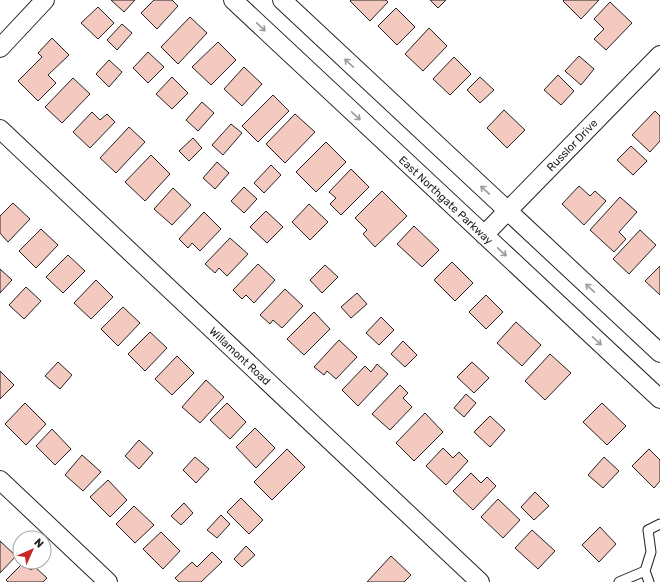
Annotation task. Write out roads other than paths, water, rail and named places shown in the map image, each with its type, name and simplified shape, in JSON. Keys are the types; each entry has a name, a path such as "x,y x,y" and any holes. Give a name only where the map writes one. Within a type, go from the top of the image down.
{"street":[{"path":"0,48 45,0"},
{"name":"East Northgate Parkway","path":"233,0 660,399"},
{"path":"282,0 660,353"},
{"name":"Russlor Drive","path":"484,235 660,55"},
{"name":"Willamont Road","path":"0,129 480,582"},
{"path":"0,480 108,582"}],"lane":[{"path":"649,582 645,571 650,552 648,530 660,524"},
{"path":"619,582 645,571"}]}
